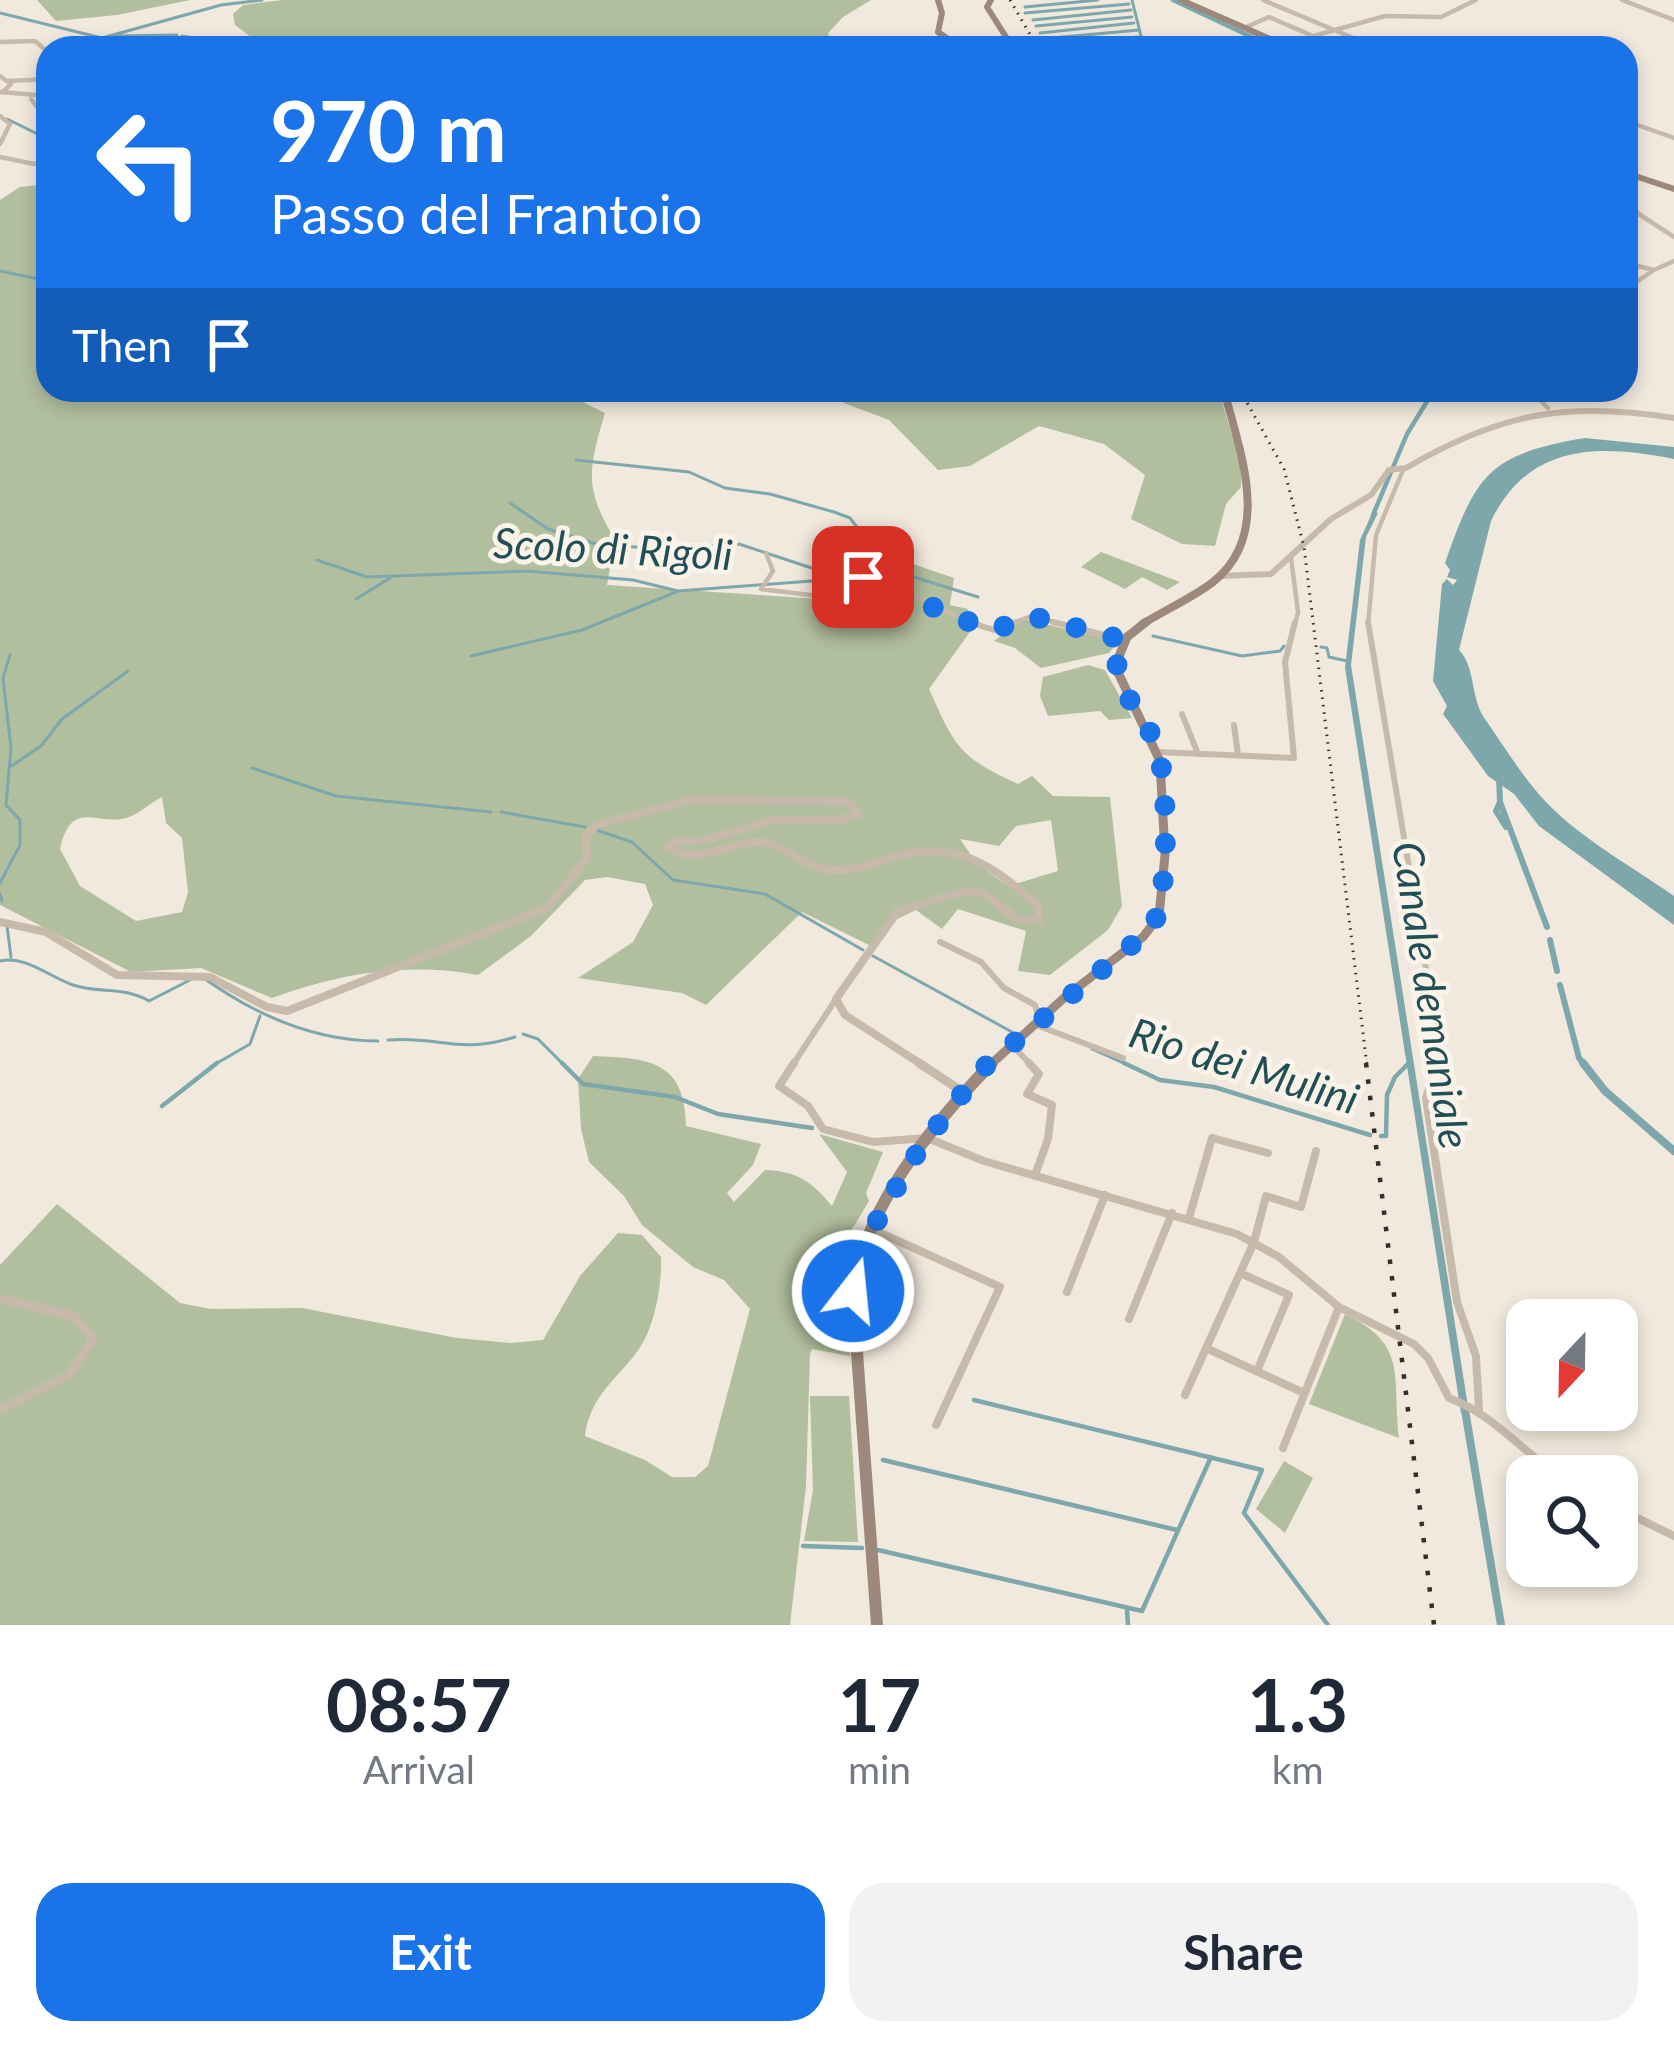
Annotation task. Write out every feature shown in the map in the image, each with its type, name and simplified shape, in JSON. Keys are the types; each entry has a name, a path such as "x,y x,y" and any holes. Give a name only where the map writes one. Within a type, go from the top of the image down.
{"main road":[{"path":"938,0 942,13 938,31 945,36"},
{"path":"991,0 986,7 1005,36"},
{"path":"1181,0 1258,36"},
{"path":"1638,178 1674,189"},
{"path":"877,1625 853,1298 860,1257 928,1138 963,1092 1010,1042 1139,940 1158,918 1165,867 1159,752 1115,671 1116,653 1124,640 1220,577 1248,507 1247,468 1228,402"}],"street":[{"path":"1263,0 1345,36"},
{"path":"1246,29 1269,17 1312,36 1386,16 1402,19 1427,12 1442,16 1476,0"},
{"path":"1622,0 1674,20"},
{"path":"0,42 36,42"},
{"path":"0,76 9,81 36,80"},
{"path":"9,81 2,92 36,103"},
{"path":"26,97 36,97"},
{"path":"0,116 10,124 0,144"},
{"path":"1638,125 1674,138"},
{"path":"0,157 36,163"},
{"path":"1638,213 1674,237"},
{"path":"1638,280 1674,261"},
{"path":"1638,266 1654,270"},
{"path":"1543,402 1548,407"},
{"path":"1220,577 1264,577 1398,470 1484,425 1548,407 1604,407 1674,418"},
{"path":"1398,470 1376,535 1367,630 1386,711 1438,1041 1438,1067 1426,1098 1457,1302 1476,1356 1475,1407"},
{"path":"766,553 773,571 760,589 826,596 877,620 887,619 891,609 883,594 862,577 892,583 943,613 994,630 1031,616 1124,640"},
{"path":"1159,752 1294,758 1285,662 1298,612 1291,558"},
{"path":"1181,714 1198,754"},
{"path":"1234,725 1238,755"},
{"path":"0,922 17,921 41,929 76,956 118,976 136,979 176,973 213,977 263,1005 287,1011 529,919 547,908 582,866 588,849 586,836 592,828 690,800 847,801 861,809 854,818 774,820 701,844 669,843 667,847 674,854 698,856 762,841 802,864 851,871 928,846 948,847 993,866 1042,912 1035,922 1024,923 984,893 966,891 915,903 890,917 778,1086 808,1106 823,1129 873,1142 928,1138 973,1158 1189,1218 1254,1242 1339,1306 1420,1349 1443,1392 1454,1402 1475,1407 1528,1455"},
{"path":"940,942 988,968 1004,988 1035,1005 1036,1021 1123,1058"},
{"path":"836,999 844,1015 963,1092"},
{"path":"1010,1042 1039,1074 1027,1094 1052,1105 1048,1139 1035,1175"},
{"path":"1189,1218 1213,1137 1268,1153"},
{"path":"1185,1394 1254,1242 1266,1196 1301,1207 1316,1151"},
{"path":"1067,1292 1106,1194"},
{"path":"1129,1319 1172,1213"},
{"path":"872,1229 1000,1288 936,1425"},
{"path":"1240,1273 1289,1294 1257,1371"},
{"path":"0,1299 74,1316 93,1340 89,1356 75,1372 0,1410"},
{"path":"1283,1448 1339,1306"},
{"path":"1206,1348 1304,1393"},
{"path":"1638,1518 1674,1536"}],"green space":[{"path":"37,0 190,0 56,21"},
{"path":"282,0 871,0 843,17 829,36 249,36 235,25 233,14 243,5"},
{"path":"36,185 36,402 583,402 605,413 592,478 598,506 615,540 607,585 821,599 878,624 893,620 897,613 878,585 882,581 904,591 904,576 913,564 954,578 950,605 968,609 972,629 929,689 953,737 983,766 1018,784 1032,776 1053,796 1110,797 1122,906 1108,930 1050,975 1018,971 1026,931 958,909 942,929 916,910 891,922 873,947 802,912 706,1005 682,993 578,978 633,942 653,905 645,884 607,877 585,880 531,936 478,975 374,972 272,998 201,968 131,972 0,905 0,200 20,187","holes":["162,797 166,823 182,838 188,892 182,912 136,921 80,886 60,849 71,823 79,818 129,817","1051,820 1058,871 1009,886 977,864 960,839 999,846 1016,826"]},
{"path":"1222,402 1239,461 1241,487 1226,504 1215,546 1182,544 1131,519 1145,475 1104,444 1039,426 970,466 938,470 889,420 844,403"},
{"path":"1101,552 1180,582 1167,590 1142,577 1125,589 1081,567"},
{"path":"1023,619 1118,641 1109,653 1041,668 1015,648 994,641"},
{"path":"1088,665 1105,670 1132,718 1109,720 1100,711 1048,716 1040,696 1043,677"},
{"path":"593,1056 660,1067 679,1088 686,1126 761,1144 753,1165 727,1193 734,1202 765,1170 803,1179 832,1206 847,1172 819,1134 883,1152 866,1193 869,1201 842,1246 842,1251 853,1254 846,1285 850,1356 812,1349 810,1354 806,1486 790,1625 0,1625 0,1265 57,1204 180,1303 211,1309 302,1308 457,1338 510,1343 543,1340 580,1276 618,1233 642,1235 661,1257 653,1317 645,1340 592,1409 585,1436 645,1460 672,1477 695,1477 708,1466 750,1309 724,1280 693,1267 642,1225 624,1196 589,1162 578,1079"},
{"path":"1345,1314 1379,1337 1388,1349 1399,1438 1309,1404"},
{"path":"810,1396 849,1396 858,1542 804,1541 813,1490"},
{"path":"1284,1461 1313,1478 1285,1533 1256,1509"}],"water":[{"path":"1585,438 1674,447 1674,459 1593,451 1546,463 1525,476 1491,521 1459,650 1468,665 1480,711 1529,783 1575,828 1674,896 1674,925 1539,826 1514,794 1488,776 1443,714 1447,706 1433,681 1442,584 1447,579 1453,585 1457,580 1447,577 1450,570 1445,563 1466,508 1491,473 1507,461"},
{"path":"1373,511 1378,513 1366,537 1351,665 1469,1413 1461,1413 1345,668 1360,540"}],"waterway":[{"path":"109,36 221,5 262,0"},
{"path":"1025,7 1098,0"},
{"path":"1132,0 1141,36"},
{"name":"Canale demaniale","path":"1173,0 1250,36"},
{"path":"1025,13 1129,4"},
{"path":"1033,20 1131,10"},
{"path":"0,13 94,36"},
{"path":"1036,26 1132,17"},
{"path":"1040,33 1134,23"},
{"path":"1074,36 1139,30"},
{"path":"112,36 177,35"},
{"path":"7,119 36,133"},
{"path":"0,271 36,278"},
{"name":"Canale demaniale","path":"1373,515 1407,434 1427,402"},
{"path":"576,460 689,472 725,488 770,494 834,512 850,518 863,535 907,560 904,572"},
{"path":"510,503 548,529 593,543 665,550 739,544 833,575"},
{"name":"Scolo di Rigoli","path":"317,560 367,577 527,571 633,580 678,591 904,574 978,597"},
{"path":"356,599 390,578"},
{"path":"471,656 582,630 676,592"},
{"name":"Scolo di Rigoli","path":"1153,636 1242,656 1280,651 1284,646"},
{"name":"Scolo di Rigoli","path":"1321,647 1327,648 1329,657 1347,661"},
{"path":"0,883 20,845 20,820 6,805 11,748 3,678 10,655"},
{"path":"10,767 41,746 62,719 128,671"},
{"path":"252,768 336,796 491,812"},
{"path":"1499,777 1500,802"},
{"path":"1500,802 1547,927"},
{"path":"1500,802 1496,811 1506,827"},
{"path":"501,812 585,827"},
{"path":"596,830 632,842 673,880 765,894 863,950"},
{"path":"0,894 2,901"},
{"path":"7,926 11,957"},
{"path":"1550,940 1557,971"},
{"path":"873,956 1012,1032"},
{"name":"Rio dei Mulini","path":"0,961 19,961 73,985 130,993 149,1001 190,980"},
{"name":"Rio dei Mulini","path":"205,979 245,1004 309,1031 378,1041"},
{"path":"1560,985 1579,1058 1586,1066"},
{"path":"216,1063 250,1044 260,1016"},
{"name":"Rio dei Mulini","path":"523,1034 538,1039 583,1084 675,1097 718,1114 812,1128"},
{"path":"388,1040 463,1045 515,1037"},
{"name":"Rio dei Mulini","path":"1092,1049 1130,1066"},
{"path":"162,1106 216,1063"},
{"path":"212,1066 216,1063"},
{"name":"Rio dei Mulini","path":"1124,1063 1160,1080 1214,1087 1370,1135"},
{"name":"Rio dei Mulini","path":"1381,1136 1386,1136 1387,1095 1395,1077 1409,1063 1405,1066"},
{"path":"1583,1063 1605,1091 1674,1151"},
{"path":"974,1400 1211,1458"},
{"name":"Canale demaniale","path":"1465,1410 1501,1625"},
{"path":"878,1550 1142,1611 1211,1458"},
{"path":"1211,1458 1262,1470 1244,1513 1328,1625"},
{"path":"883,1460 1177,1530"},
{"path":"803,1546 862,1548"},
{"path":"1127,1609 1128,1625"}],"railway":[{"path":"1010,0 1031,36"},
{"path":"1247,402 1284,469 1304,547 1367,1066"},
{"path":"1366,1063 1434,1625"}],"route":[{"path":"853,1291 866,1240 920,1148 991,1059 1151,929 1161,909 1165,867 1157,748 1115,671 1116,653 1124,640 1031,616 994,630 943,613 892,583 863,577"}]}
